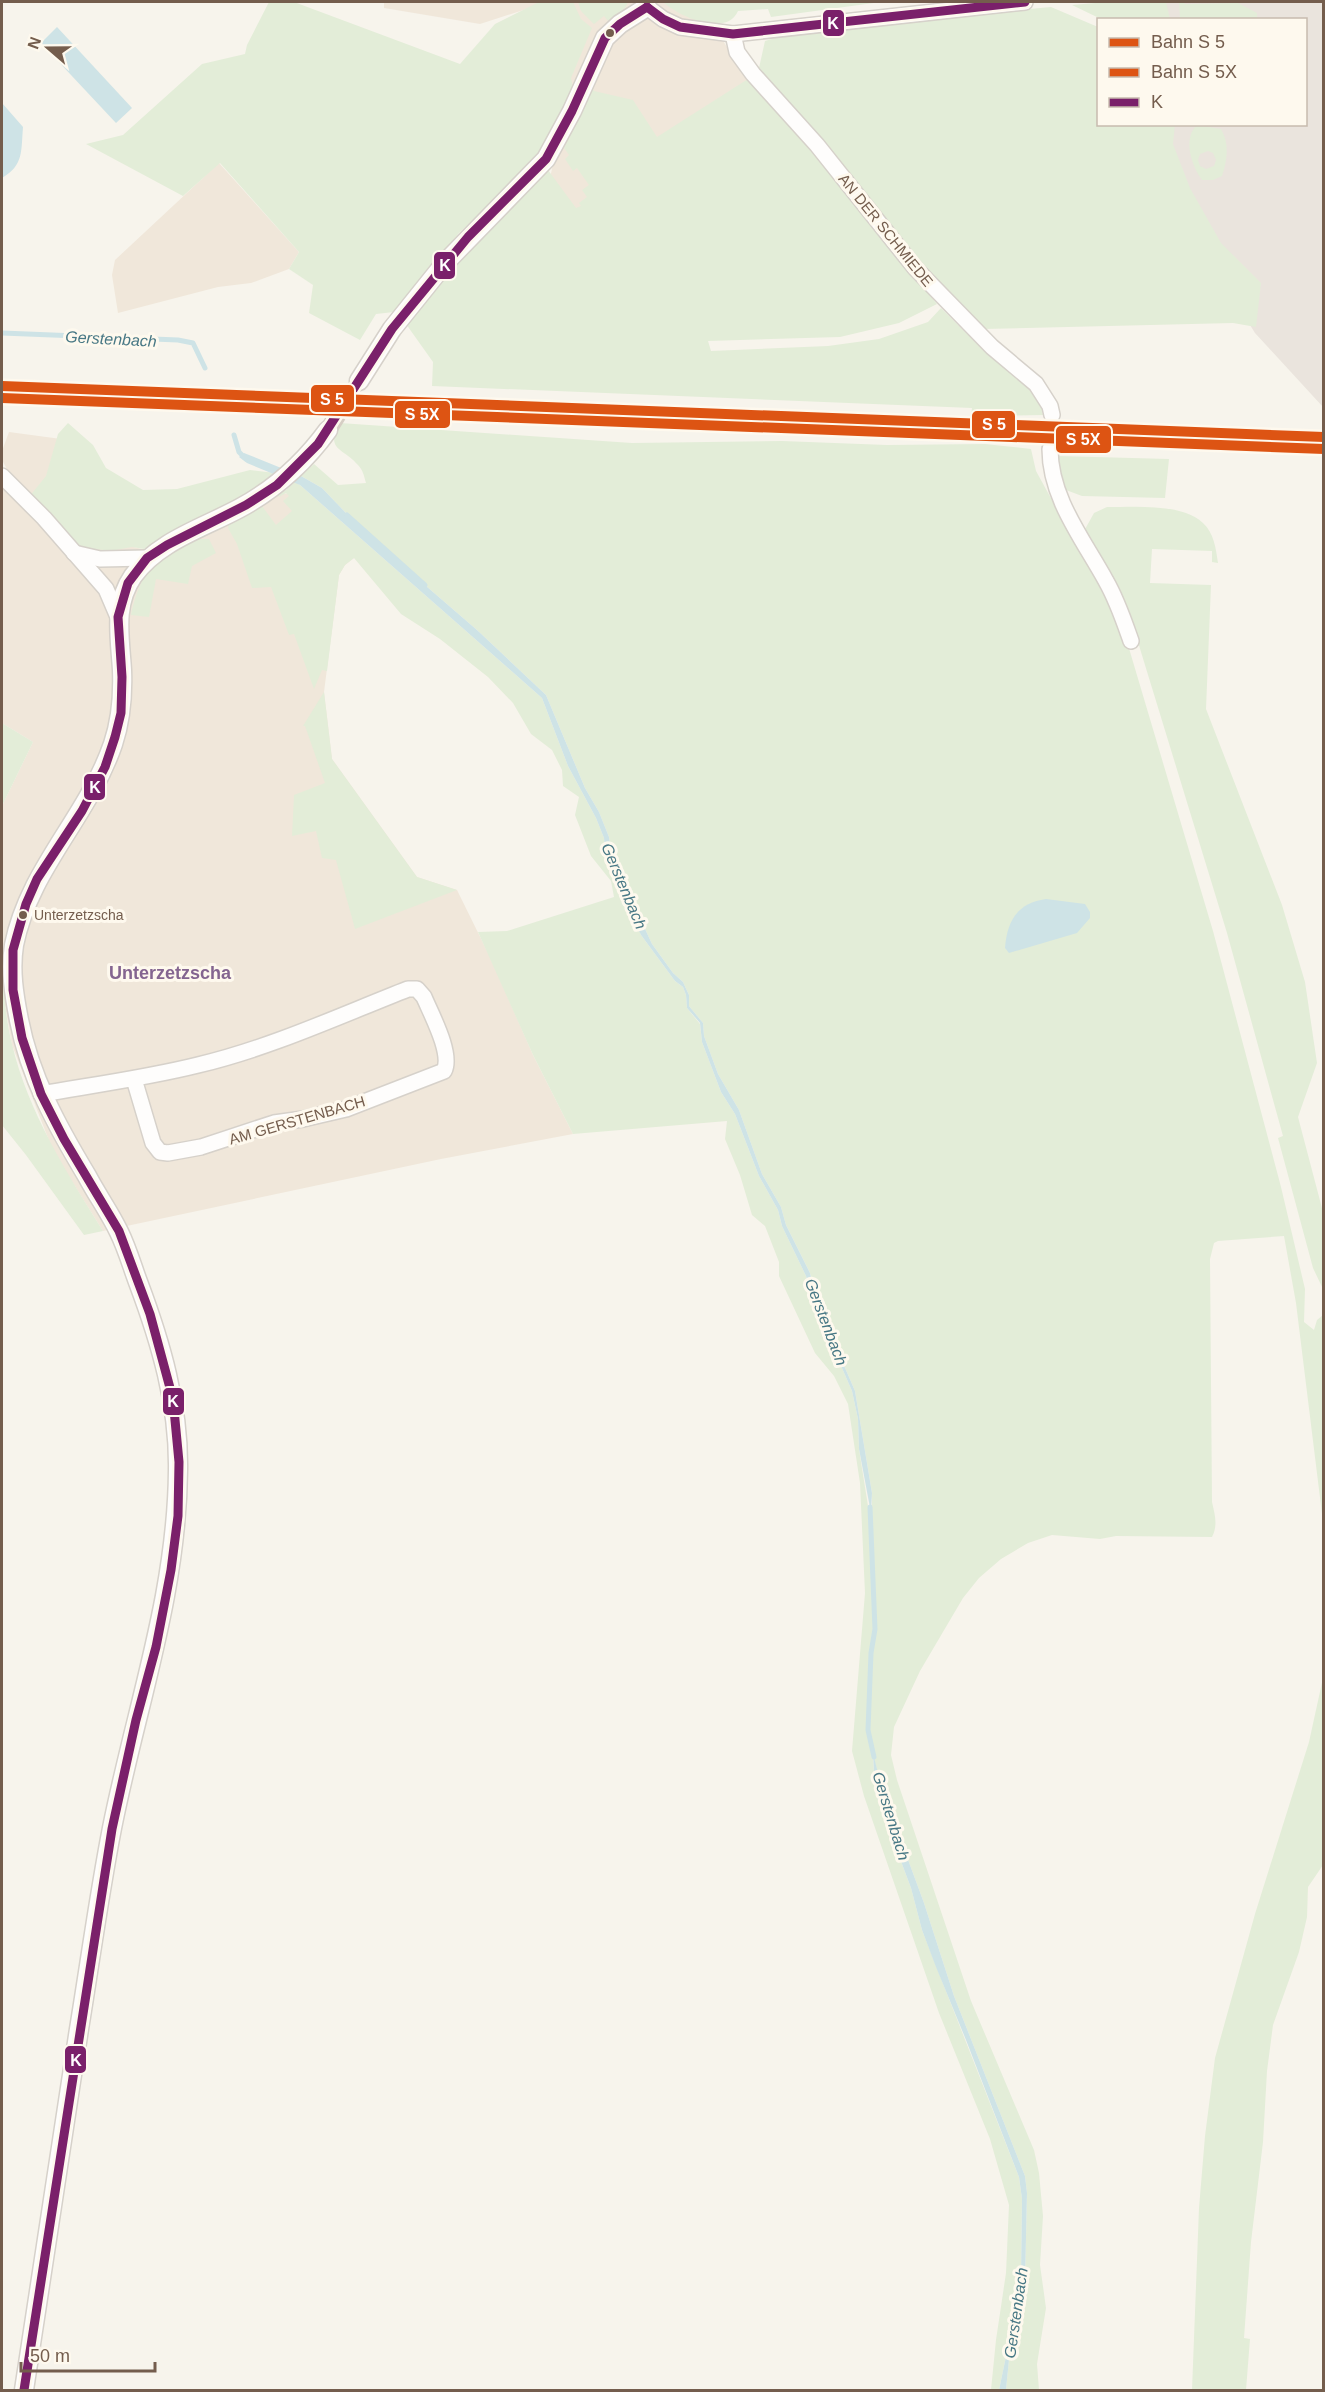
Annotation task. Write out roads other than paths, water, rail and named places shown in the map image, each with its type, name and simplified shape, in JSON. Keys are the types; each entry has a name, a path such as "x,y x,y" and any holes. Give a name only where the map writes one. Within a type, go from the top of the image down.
{"street":[{"path":"359,381 392,329 445,263 546,159 572,111 605,38 646,4 663,19 680,27 733,34 1025,2"},
{"name":"AN DER SCHMIEDE","path":"733,34 737,52 753,74 817,145 915,268 992,347 1036,384 1050,406 1052,415"},
{"path":"118,617 128,583 147,558 167,544 246,505 277,485 300,464 328,430"},
{"path":"1050,449 1050,466 1056,491 1107,583 1123,616 1131,641"},
{"path":"2,476 106,589 118,617 122,677 121,713 115,737 105,767 82,811 37,879 29,896 13,950 15,1000 22,1038 41,1094 64,1139 119,1231 150,1314 173,1399 179,1462 178,1516 171,1570 156,1647 136,1720 112,1829 24,2391"},
{"path":"74,553 100,559 147,558"},
{"name":"AM GERSTENBACH","path":"41,1094 134,1079 199,1065 283,1039 408,989 417,989 424,997 446,1053 448,1064 444,1071 345,1109 274,1123 212,1144 168,1154 160,1152 153,1143 134,1079"}],"water":[{"path":"57,27 132,108 116,123 41,43"},
{"path":"2,103 23,127 18,162 2,178"},
{"path":"244,453 301,476 322,488 367,535 477,630 546,695 585,788 599,812 609,837 611,850 625,873 629,894 652,944 673,973 683,982 689,995 689,1006 703,1023 704,1036 718,1074 739,1110 762,1174 781,1207 786,1225 810,1273 818,1305 855,1391 872,1493 871,1513 859,1449 858,1419 852,1391 815,1306 806,1276 782,1226 778,1210 759,1176 735,1114 721,1092 702,1042 700,1023 687,1008 683,987 675,981 641,935 623,897 620,874 605,851 604,838 596,818 568,766 542,698 300,485 247,463 239,457"},
{"path":"1046,899 1085,904 1090,912 1090,918 1077,933 1009,953 1005,948 1011,921 1028,904"},
{"path":"873,1753 882,1789 924,1903 954,1996 1025,2176 1027,2193 1025,2283 1023,2303 1009,2360 1006,2390 999,2390 1021,2276 1022,2199 1019,2177 922,1930 911,1888 875,1792"}],"waterway":[{"name":"Gerstenbach","path":"2,333 178,340 193,343 205,368"},
{"name":"Gerstenbach","path":"234,435 239,452 246,459"},
{"name":"Gerstenbach","path":"347,515 425,585"},
{"name":"Gerstenbach","path":"870,1507 875,1629 871,1653 868,1730 874,1757"}],"tunnel":[{"path":"328,430 359,381"},
{"path":"1050,449 1052,415"}],"railway":[{"path":"2,396 351,413 991,436"}],"place":[{"name":"Unterzetzscha","path":"23,915"}],"district":[{"name":"Unterzetzscha","path":"170,973"}]}
